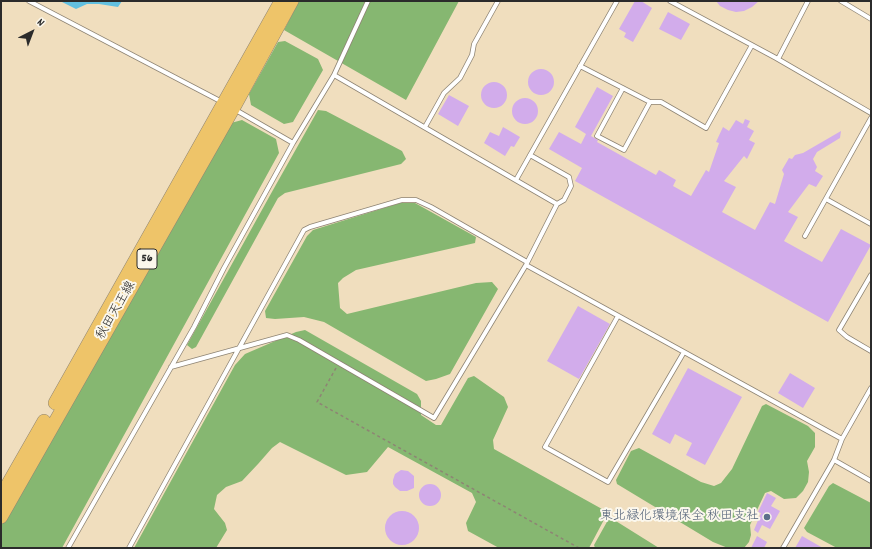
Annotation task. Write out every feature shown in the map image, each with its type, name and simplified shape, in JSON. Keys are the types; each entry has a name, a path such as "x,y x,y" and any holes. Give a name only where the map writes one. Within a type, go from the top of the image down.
{"main road":[{"name":"秋田天王線","path":"1,517 228,106 281,1"},
{"name":"秋田天王線","path":"1,496 152,232 292,1"}],"lane":[{"path":"29,1 228,106 293,143"},
{"path":"68,548 194,327 224,268 293,143 334,74 368,1"},
{"path":"425,128 444,93 460,78 472,55 474,44 498,1"},
{"path":"516,180 617,1"},
{"path":"670,1 778,59 871,113"},
{"path":"778,59 808,1"},
{"path":"841,1 871,19"},
{"path":"580,66 650,102 661,102 706,128 752,45"},
{"path":"334,74 557,204"},
{"path":"623,88 597,136 624,150 650,102"},
{"path":"805,236 871,118"},
{"path":"171,367 287,335 299,340 434,418 527,263 557,204 564,200 571,186 569,177 530,155"},
{"path":"826,199 871,224"},
{"path":"129,548 304,230 402,200 416,200 618,316 842,439"},
{"path":"871,275 839,330 847,337 871,351"},
{"path":"618,316 545,447 608,482 684,352"},
{"path":"783,548 834,460 842,439 871,388"},
{"path":"834,460 871,481"}],"path":[{"path":"339,363 317,402 579,548"}],"green space":[{"path":"299,1 459,1 406,100 284,30"},
{"path":"285,41 318,59 323,70 293,122 284,124 251,105 249,94 278,42"},
{"path":"318,110 326,111 402,151 406,159 401,164 285,193 278,198 196,347 192,349 187,345"},
{"path":"242,120 276,139 279,153 62,548 1,548 1,526 231,123"},
{"path":"400,203 415,203 476,237 475,243 356,270 338,283 340,308 347,314 476,283 492,282 498,289 450,374 426,381 324,322 304,317 275,319 266,318 265,311 307,236 313,230"},
{"path":"305,330 417,394 421,401 421,415 436,425 441,425 468,378 474,376 504,397 508,407 493,440 494,449 602,509 607,514 589,548 499,548 468,531 466,523 476,502 472,493 388,447 367,472 346,475 280,442 272,448 242,481 226,487 217,495 214,509 225,523 227,530 216,548 134,548 235,365 245,354 296,332"},
{"path":"766,404 808,426 815,433 815,447 807,461 809,472 808,482 803,491 796,498 784,499 771,491 765,493 750,525 751,535 749,542 744,548 728,548 713,542 617,484 616,480 631,451 639,448 701,482 714,486 721,483 732,469 762,406"},
{"path":"833,483 871,503 871,548 837,548 807,532 804,528 829,486"},
{"path":"611,518 659,548 595,548 594,545 608,520"}],"water":[{"path":"60,1 122,1 118,7 87,4 76,9"}],"building":[{"path":"635,1 641,1 652,8 633,42 624,37 626,33 619,29"},
{"path":"716,1 759,1 744,11 736,12 720,6"},
{"path":"668,12 690,24 681,40 659,29"},
{"path":"541,69 550,73 554,82 550,91 541,95 532,91 528,82 532,73"},
{"path":"494,82 503,86 507,95 503,104 494,108 485,104 481,95 485,86"},
{"path":"597,87 613,96 591,136 598,140 597,142 656,175 659,170 676,180 673,186 691,196 706,170 709,172 719,143 716,142 723,127 729,131 736,120 743,124 745,119 750,121 747,127 754,131 749,140 755,143 747,159 744,156 724,181 736,187 722,212 755,230 770,202 775,204 784,174 782,170 789,158 792,159 795,155 803,153 841,131 840,138 817,152 813,159 817,167 815,171 823,176 816,187 809,184 788,212 798,217 784,241 822,262 841,229 871,245 828,322 575,181 582,168 549,149 559,132 581,144 586,134 575,127"},
{"path":"449,95 469,106 458,126 438,114"},
{"path":"525,98 534,102 538,111 534,120 525,124 516,120 512,111 516,102"},
{"path":"503,127 520,137 514,147 511,146 505,156 484,143 490,132 499,136"},
{"path":"578,306 610,324 579,379 547,361"},
{"path":"688,368 742,397 705,465 686,455 692,443 675,434 670,444 652,434"},
{"path":"790,373 815,388 803,408 778,393"},
{"path":"401,470 408,471 414,476 414,488 407,491 400,491 395,487 393,480 395,474"},
{"path":"430,484 438,487 441,495 438,503 430,506 422,503 419,495 422,487"},
{"name":"東北緑化環境保全 秋田支社","path":"767,493 776,498 771,506 780,511 770,529 762,525 758,533 754,530 761,513 758,512"},
{"path":"399,511 405,511 414,516 418,522 418,534 414,540 405,545 399,545 390,540 385,531 385,525 390,516"},
{"path":"757,536 767,542 764,548 751,548"},
{"path":"802,536 823,548 795,548"}],"place":[{"name":"東北緑化環境保全 秋田支社","path":"767,517"}]}
